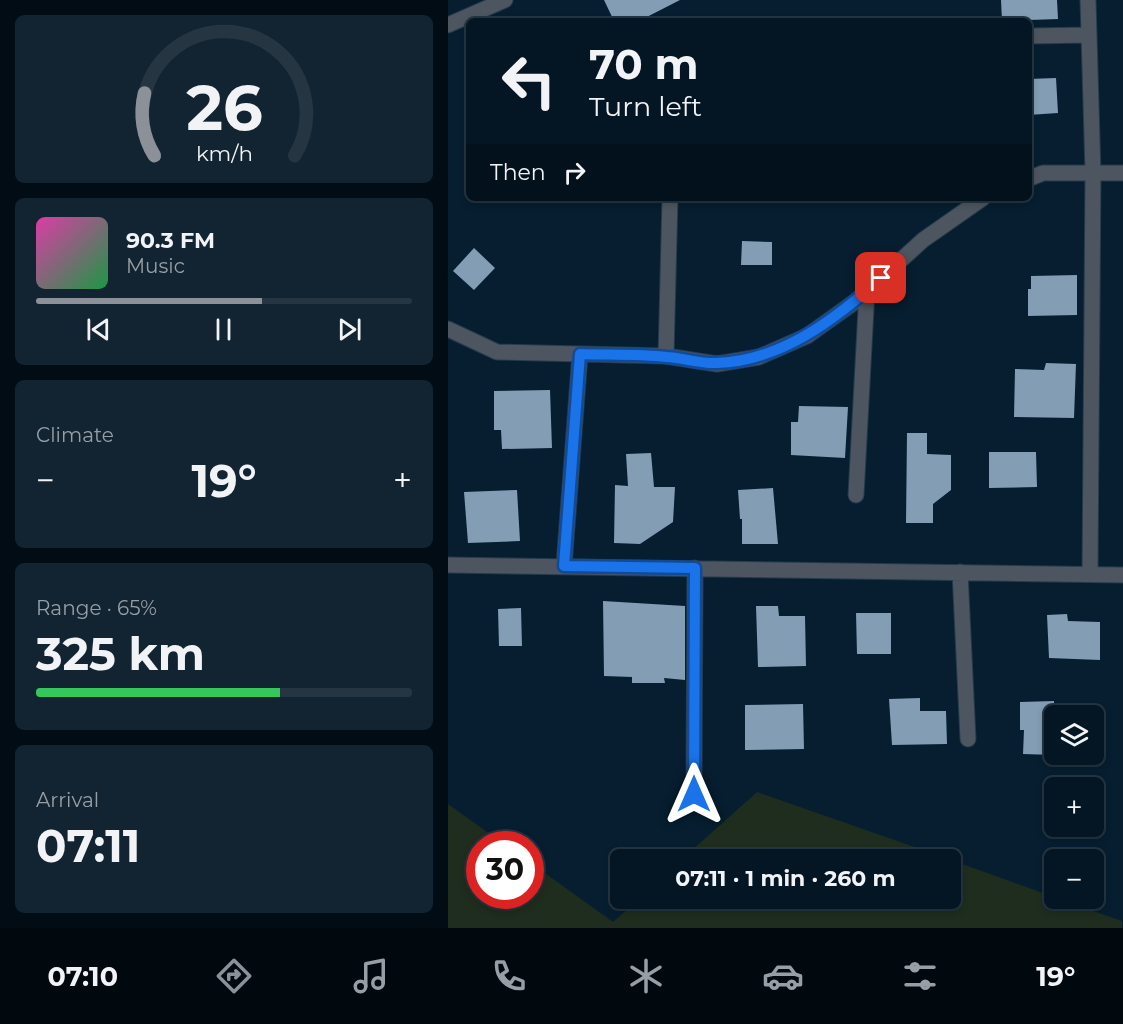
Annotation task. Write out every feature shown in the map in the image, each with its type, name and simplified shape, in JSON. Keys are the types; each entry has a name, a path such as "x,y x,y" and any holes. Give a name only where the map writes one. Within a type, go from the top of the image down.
{"street":[{"path":"448,25 505,0"},
{"path":"1088,0 1093,173 1090,574"},
{"path":"1032,36 1089,35"},
{"path":"1032,177 1043,173 1123,173"},
{"path":"666,356 670,201"},
{"path":"448,330 498,352 666,356 717,363 759,357 807,336 867,290 923,240 979,201"},
{"path":"856,495 867,290"},
{"path":"564,566 580,354"},
{"path":"448,565 1123,575"},
{"path":"694,794 695,568"},
{"path":"960,572 968,739"}],"green space":[{"path":"757,792 920,849 693,849"},
{"path":"448,804 486,831 466,831 466,909 544,909 544,872 613,922 628,909 961,909 961,864 1044,893 1044,909 1088,909 1122,921 1122,928 448,928"}],"building":[{"path":"604,0 680,0 645,18 613,18"},
{"path":"1001,0 1057,0 1058,19 1002,18"},
{"path":"1056,78 1058,113 1032,115 1032,79"},
{"path":"742,241 772,242 772,265 741,265"},
{"path":"474,248 495,268 474,290 453,271"},
{"path":"1077,275 1077,315 1028,316 1028,289 1031,289 1031,276"},
{"path":"1046,363 1076,364 1074,418 1014,417 1015,369 1044,370"},
{"path":"550,390 552,448 502,449 501,430 494,430 494,391"},
{"path":"799,406 848,407 845,458 791,455 791,422 798,422"},
{"path":"907,433 927,433 927,454 951,455 951,490 933,504 933,523 906,523"},
{"path":"989,452 1036,452 1037,487 989,488"},
{"path":"651,453 654,487 675,487 673,522 640,544 614,543 615,485 628,486 626,454"},
{"path":"773,488 778,544 742,544 742,519 740,519 738,490"},
{"path":"517,490 520,541 468,543 464,492"},
{"path":"603,601 685,606 685,680 664,678 665,683 632,683 632,677 604,676"},
{"path":"756,606 778,606 779,616 805,616 806,666 758,667"},
{"path":"521,608 522,646 499,646 498,609"},
{"path":"856,613 891,613 891,654 857,654"},
{"path":"1067,614 1068,621 1100,622 1100,660 1049,658 1047,615"},
{"path":"920,698 920,711 946,711 947,744 892,745 889,699"},
{"path":"1054,701 1054,705 1044,705 1044,755 1023,754 1024,730 1020,730 1020,702"},
{"path":"803,704 804,749 745,750 745,705"}],"route":[{"path":"694,794 695,568 564,566 580,354 666,356 717,363 759,357 807,336 856,301 881,278"}]}
